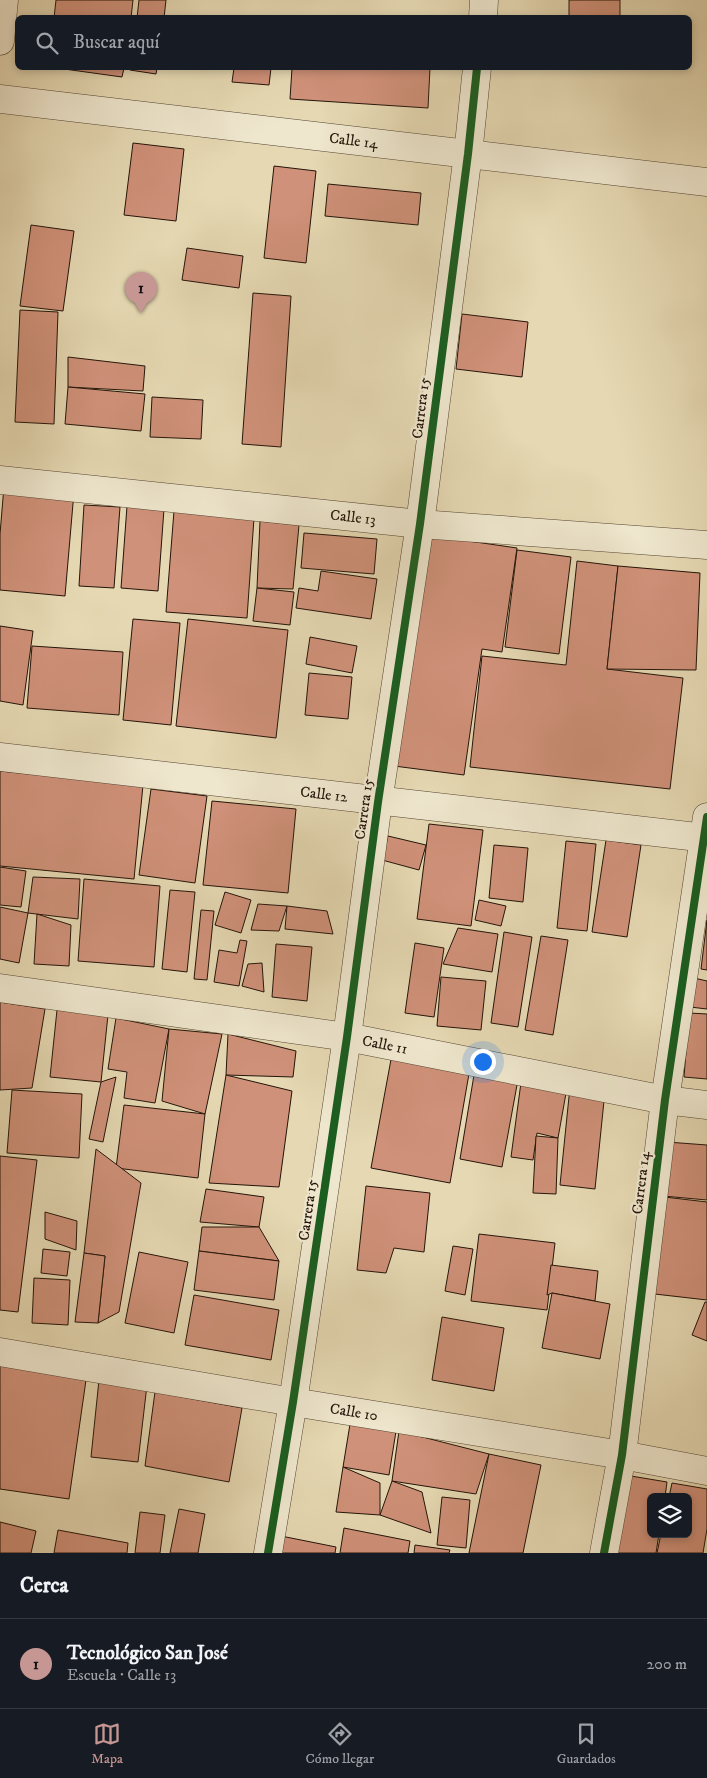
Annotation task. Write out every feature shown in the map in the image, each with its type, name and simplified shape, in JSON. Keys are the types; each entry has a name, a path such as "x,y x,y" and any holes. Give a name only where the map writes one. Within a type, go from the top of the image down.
{"street":[{"path":"0,40 4,0"},
{"path":"482,15 484,0"},
{"name":"Carrera 15","path":"268,1553 293,1402 347,1037 378,802 420,524 468,154 477,70"},
{"name":"Calle 14","path":"0,98 707,182"},
{"name":"Calle 13","path":"0,480 420,524 707,545"},
{"name":"Calle 12","path":"0,757 378,802 706,831"},
{"name":"Carrera 14","path":"604,1553 622,1455 665,1100 706,831"},
{"name":"Calle 11","path":"0,988 347,1037 665,1100 707,1105"},
{"path":"665,1100 707,1114"},
{"name":"Calle 10","path":"0,1352 622,1455 707,1471"}],"building":[{"path":"56,0 133,0 131,15 54,15"},
{"path":"139,0 166,0 164,15 137,15"},
{"path":"569,0 620,0 620,15 569,15"},
{"path":"71,70 124,70 122,77"},
{"path":"130,70 157,70 156,74"},
{"path":"234,70 271,70 269,85 232,82"},
{"path":"292,70 430,70 428,108 290,99"},
{"path":"133,143 184,149 176,221 124,215"},
{"path":"274,166 316,171 306,263 264,258"},
{"path":"328,184 421,193 418,225 325,216"},
{"path":"31,225 74,231 63,311 20,306"},
{"path":"187,248 243,256 239,288 182,280"},
{"path":"253,293 291,296 281,447 242,444"},
{"path":"20,310 58,312 54,424 15,422"},
{"path":"462,314 528,322 522,377 456,369"},
{"path":"68,357 145,366 143,391 68,387"},
{"path":"68,387 145,394 141,431 65,424"},
{"path":"152,397 203,400 201,439 150,437"},
{"path":"4,486 74,492 65,596 0,590 0,534"},
{"path":"84,505 120,507 114,588 79,586"},
{"path":"127,506 164,509 158,591 121,588"},
{"path":"174,511 254,518 247,618 166,612"},
{"path":"260,521 299,525 293,589 257,588"},
{"path":"304,533 377,539 374,574 301,568"},
{"path":"427,535 517,548 502,652 482,649 464,775 394,766"},
{"path":"517,550 571,557 559,654 505,647"},
{"path":"577,561 618,566 607,669 683,678 670,789 470,767 482,656 566,665"},
{"path":"618,566 700,573 696,670 607,669"},
{"path":"321,571 377,579 371,619 296,608 299,588 318,591"},
{"path":"257,588 294,592 290,625 253,621"},
{"path":"133,619 180,623 171,725 123,720"},
{"path":"188,619 288,630 276,738 176,726"},
{"path":"0,626 33,631 23,705 0,701"},
{"path":"310,637 357,646 352,673 306,664"},
{"path":"32,646 123,652 119,715 27,708"},
{"path":"309,673 352,677 348,719 305,715"},
{"path":"0,771 143,785 134,879 0,866"},
{"path":"151,789 207,796 195,883 139,875"},
{"path":"212,801 296,809 288,893 203,885"},
{"path":"429,824 483,830 471,926 417,919"},
{"path":"388,836 426,845 419,870 382,860"},
{"path":"606,840 641,845 627,937 592,932"},
{"path":"566,841 596,844 587,931 557,928"},
{"path":"494,845 528,848 523,902 489,898"},
{"path":"0,867 26,871 21,907 0,905"},
{"path":"33,877 80,879 78,919 28,913"},
{"path":"84,879 160,886 154,967 78,961"},
{"path":"170,890 195,892 187,972 162,969"},
{"path":"225,892 251,900 241,933 215,925"},
{"path":"479,900 506,906 501,926 475,920"},
{"path":"258,904 287,906 279,931 251,930"},
{"path":"287,906 327,911 333,934 285,929"},
{"path":"0,907 28,913 19,963 0,959"},
{"path":"201,910 214,911 207,980 194,979"},
{"path":"37,914 71,925 69,966 34,964"},
{"path":"707,920 707,970 701,969"},
{"path":"458,928 498,934 492,972 443,964"},
{"path":"504,932 532,937 518,1027 491,1023"},
{"path":"541,936 568,940 553,1035 525,1030"},
{"path":"240,940 247,941 239,986 214,982 219,950 237,953"},
{"path":"415,943 444,948 434,1017 405,1013"},
{"path":"276,944 312,947 307,1001 272,997"},
{"path":"262,963 264,992 242,986 248,964"},
{"path":"441,977 486,981 481,1030 437,1026"},
{"path":"694,978 707,981 707,1009 690,1007"},
{"path":"0,1002 45,1009 32,1088 0,1090"},
{"path":"57,1010 108,1015 101,1082 50,1077"},
{"path":"689,1013 707,1014 707,1079 684,1077"},
{"path":"116,1018 169,1029 155,1103 124,1098 127,1072 108,1069"},
{"path":"169,1029 222,1034 205,1114 162,1101"},
{"path":"228,1034 296,1051 293,1077 226,1075"},
{"path":"392,1054 470,1068 450,1183 371,1168"},
{"path":"475,1069 519,1074 502,1167 460,1159"},
{"path":"226,1075 292,1091 279,1187 209,1183"},
{"path":"522,1075 568,1082 558,1138 537,1133 533,1160 511,1157"},
{"path":"116,1077 103,1142 89,1139 101,1082"},
{"path":"570,1087 605,1091 595,1189 560,1185"},
{"path":"12,1090 82,1094 79,1158 7,1153"},
{"path":"124,1105 205,1114 198,1178 116,1168"},
{"path":"536,1136 558,1138 556,1194 533,1193"},
{"path":"667,1142 707,1145 707,1200 663,1196"},
{"path":"96,1149 141,1183 119,1312 98,1323 105,1256 84,1253"},
{"path":"0,1156 37,1160 18,1312 0,1310"},
{"path":"366,1186 430,1193 424,1252 394,1248 386,1273 357,1270"},
{"path":"206,1189 264,1197 259,1227 200,1222"},
{"path":"656,1196 707,1202 707,1300 646,1293"},
{"path":"45,1212 77,1221 76,1250 45,1239"},
{"path":"202,1227 259,1227 279,1261 199,1251"},
{"path":"479,1234 555,1243 547,1310 471,1301"},
{"path":"453,1246 473,1249 465,1295 445,1291"},
{"path":"43,1249 70,1252 67,1276 41,1273"},
{"path":"199,1251 279,1261 274,1300 194,1290"},
{"path":"139,1252 188,1262 174,1333 125,1323"},
{"path":"84,1253 105,1256 98,1323 75,1322"},
{"path":"551,1265 598,1271 595,1301 552,1293 547,1295"},
{"path":"34,1278 70,1280 68,1325 32,1323"},
{"path":"552,1293 610,1304 600,1359 542,1348"},
{"path":"194,1295 279,1310 271,1360 185,1345"},
{"path":"705,1302 707,1302 707,1341 692,1335"},
{"path":"442,1317 504,1328 494,1391 432,1380"},
{"path":"0,1363 87,1373 69,1499 0,1489"},
{"path":"99,1380 147,1385 138,1462 91,1457"},
{"path":"155,1392 242,1408 229,1482 145,1466"},
{"path":"351,1418 397,1425 389,1475 343,1467"},
{"path":"399,1431 489,1454 476,1494 392,1481"},
{"path":"489,1454 541,1465 523,1553 469,1553"},
{"path":"343,1467 380,1483 380,1515 336,1512"},
{"path":"625,1475 667,1482 666,1493 647,1493 647,1538 658,1538 656,1553 612,1553"},
{"path":"392,1481 422,1492 431,1533 380,1515"},
{"path":"672,1483 707,1489 707,1529 703,1553 657,1553 660,1538 692,1538 692,1493 670,1493"},
{"path":"442,1497 470,1500 466,1548 437,1545"},
{"path":"179,1509 205,1514 198,1553 170,1553"},
{"path":"140,1512 165,1515 160,1553 135,1553"},
{"path":"0,1522 36,1531 31,1553 0,1553"},
{"path":"344,1528 410,1541 408,1553 340,1553"},
{"path":"58,1530 128,1543 127,1553 54,1553"},
{"path":"276,1535 336,1547 335,1553 273,1553"},
{"path":"415,1545 450,1550 449,1553 414,1553"}],"cycle path":[{"path":"268,1553 293,1402 347,1037 378,802 420,524 468,154 477,70"},
{"path":"604,1553 622,1455 665,1100 707,817"}],"place":[{"name":"Tecnológico San José","path":"141,313"}]}
